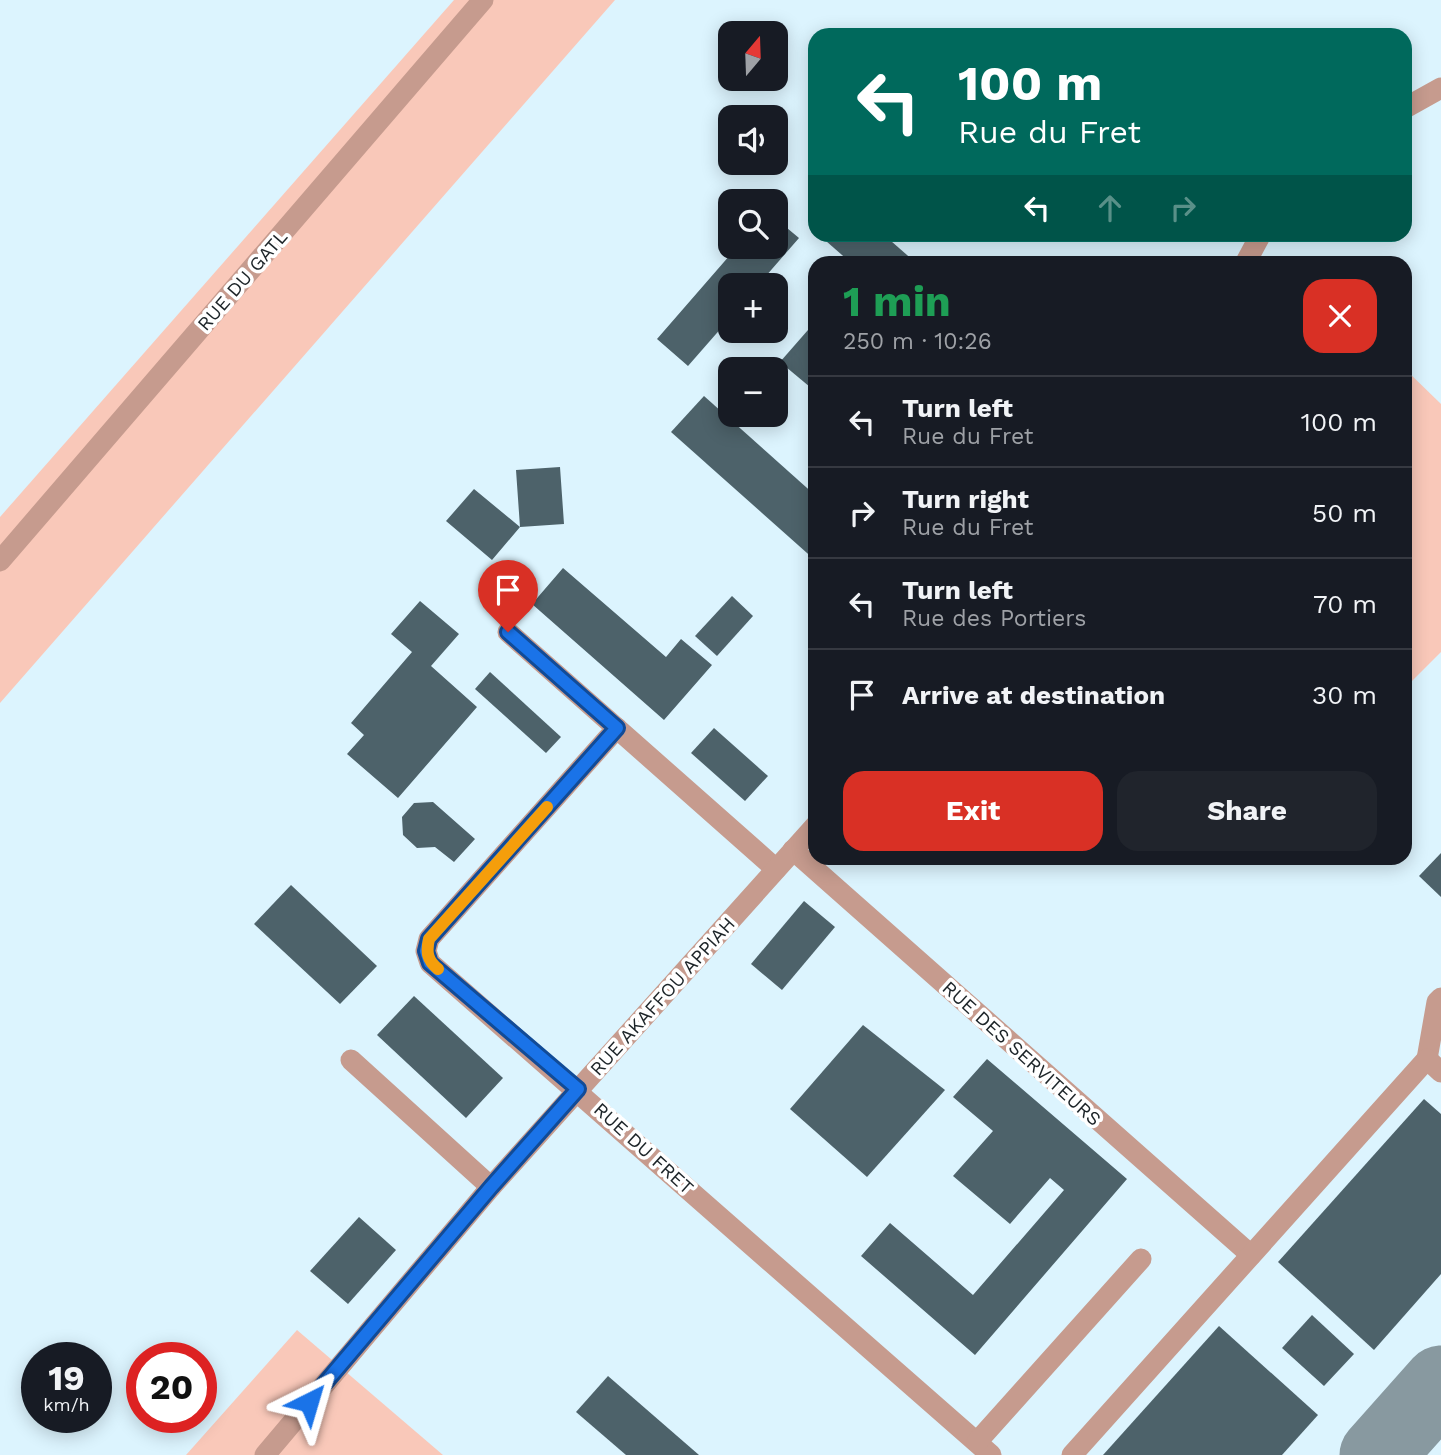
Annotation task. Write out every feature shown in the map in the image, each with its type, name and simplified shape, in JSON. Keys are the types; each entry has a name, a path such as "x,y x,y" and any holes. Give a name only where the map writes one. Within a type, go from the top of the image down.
{"lane":[{"name":"RUE DU GATL","path":"0,561 483,0"},
{"path":"1412,104 1441,88"},
{"path":"508,632 776,869"},
{"name":"RUE DU FRET","path":"617,728 429,939 426,951 430,963 578,1089 984,1449"},
{"name":"RUE AKAFFOU APPIAH","path":"265,1455 491,1187 808,834"},
{"name":"RUE DES SERVITEURS","path":"793,850 808,863"},
{"name":"RUE DES SERVITEURS","path":"810,865 1251,1255"},
{"path":"1072,1455 1251,1255 1434,1065 1437,1003 1441,998"},
{"path":"351,1060 491,1187"},
{"path":"984,1449 1141,1259"}],"shaded area":[{"path":"454,0 615,0 0,703 0,517"},
{"path":"1412,376 1441,404 1441,652 1412,681"},
{"path":"297,1330 443,1455 186,1455 206,1433 217,1433 217,1420"}],"building":[{"path":"788,229 799,238 788,251"},
{"path":"827,242 892,242 908,256 843,256"},
{"path":"727,259 781,259 768,273 718,273 718,332 688,366 657,339"},
{"path":"808,330 808,385 788,369 788,357 784,357"},
{"path":"704,396 718,408 718,427 739,427 808,489 808,554 671,432"},
{"path":"560,467 564,524 520,527 516,470"},
{"path":"474,489 520,527 492,560 446,521"},
{"path":"563,568 666,657 681,639 712,665 664,720 532,604"},
{"path":"732,596 753,616 717,656 695,636"},
{"path":"420,601 459,634 431,666 477,707 398,798 347,754 364,735 351,723 412,652 391,634"},
{"path":"490,672 561,737 546,753 475,689"},
{"path":"714,728 768,776 745,801 691,753"},
{"path":"433,802 475,839 454,862 435,847 417,848 403,835 402,817 414,803"},
{"path":"1441,853 1441,897 1419,876"},
{"path":"291,885 377,966 340,1004 254,924"},
{"path":"804,901 835,927 782,990 751,964"},
{"path":"414,996 503,1078 466,1118 377,1035"},
{"path":"863,1025 945,1090 867,1177 790,1109"},
{"path":"987,1059 1127,1179 975,1355 861,1256 890,1223 973,1295 1064,1190 1050,1178 1010,1224 953,1176 993,1131 953,1097"},
{"path":"1424,1099 1441,1114 1441,1274 1374,1350 1278,1262"},
{"path":"359,1217 396,1250 348,1304 310,1271"},
{"path":"1312,1315 1354,1354 1324,1386 1282,1348"},
{"path":"1219,1326 1318,1415 1282,1455 1103,1455"},
{"path":"608,1376 699,1455 626,1455 576,1412"}],"taxiway":[{"path":"1377,1455 1441,1383"}],"slow traffic":[{"path":"438,969 430,963 426,951 429,939 547,807"}],"route":[{"path":"309,1402 491,1187 578,1089 430,963 426,951 429,939 617,728 508,632"}]}
